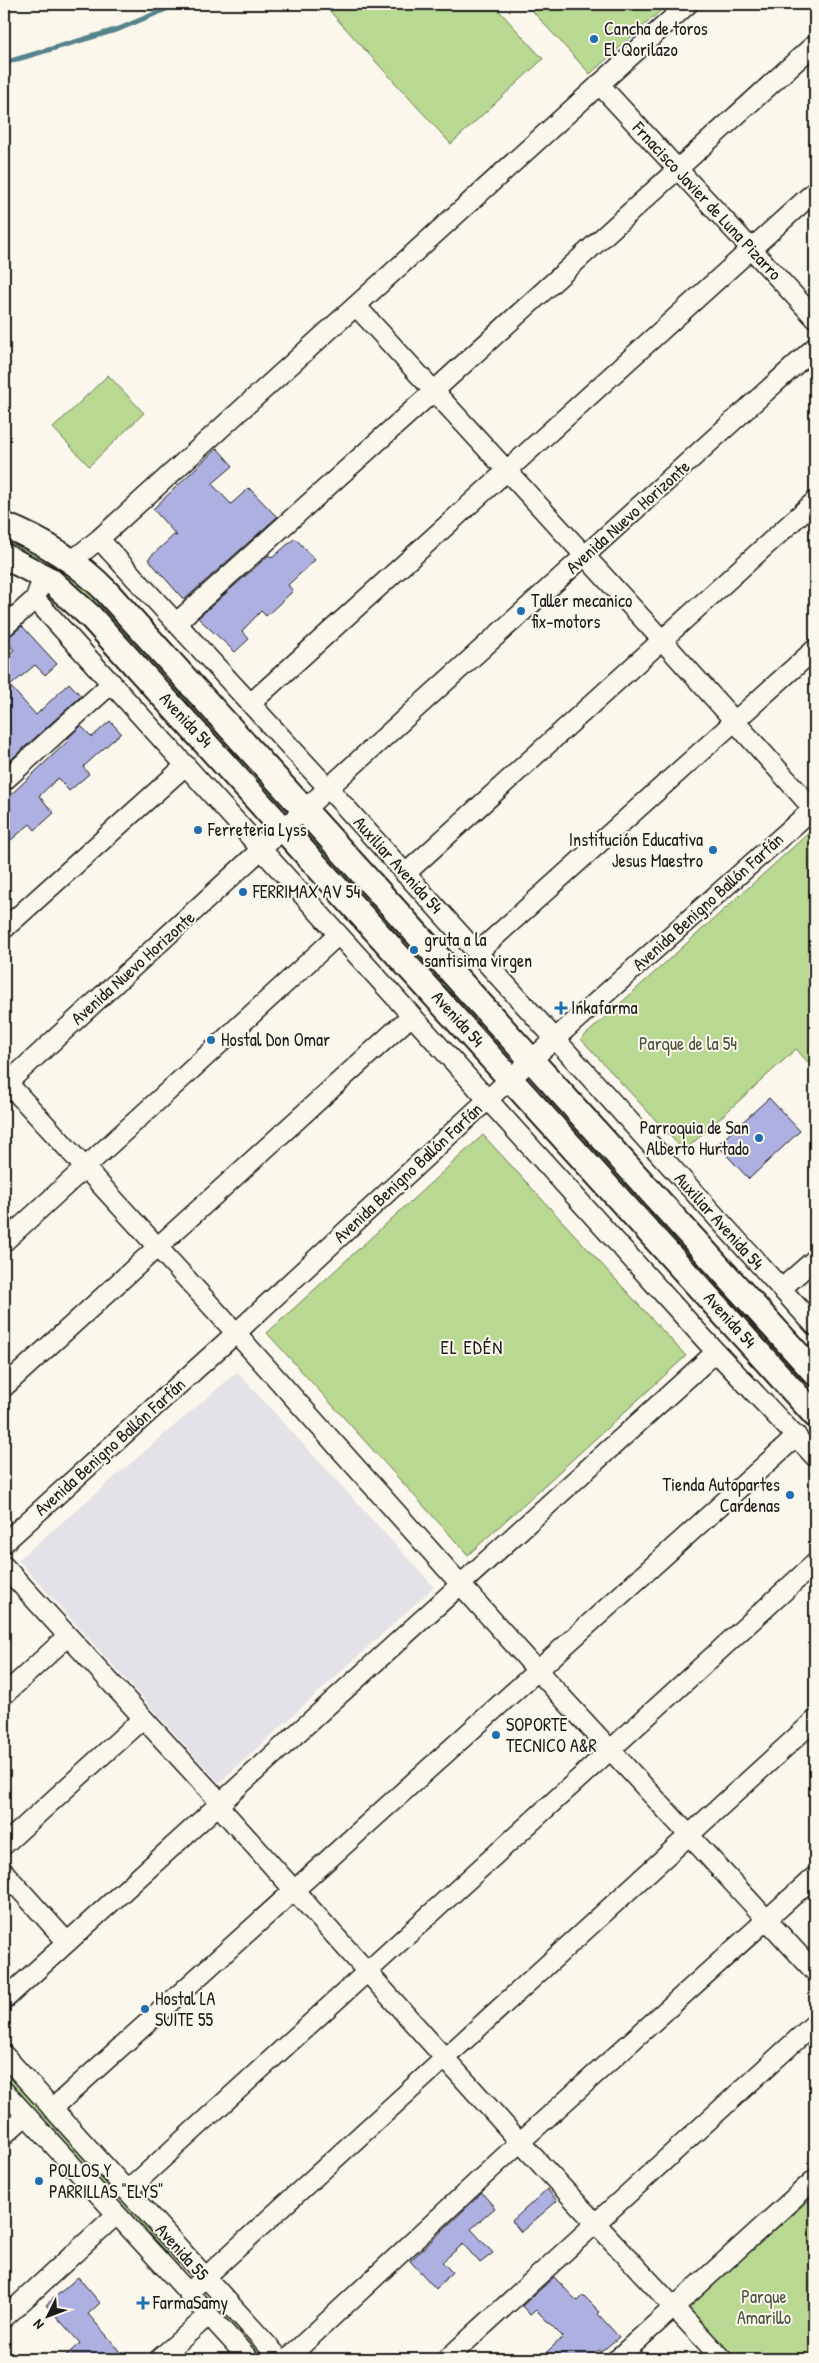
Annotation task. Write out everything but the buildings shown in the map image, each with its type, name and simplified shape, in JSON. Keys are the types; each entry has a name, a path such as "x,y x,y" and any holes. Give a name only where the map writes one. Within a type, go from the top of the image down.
{"main road":[{"name":"Avenida 54","path":"4,525 44,543 72,560 107,592 815,1373"},
{"name":"Avenida 54","path":"4,556 43,576 92,617 815,1414"}],"street":[{"path":"72,560 99,539 688,4"},
{"path":"177,622 815,44"},
{"name":"Frnacisco Javier de Luna Pizarro","path":"599,84 815,318"},
{"path":"251,703 815,191"},
{"path":"356,306 435,390 815,809"},
{"name":"Avenida Nuevo Horizonte","path":"5,1082 815,347"},
{"path":"406,874 815,501"},
{"name":"Auxiliar Avenida 54","path":"99,539 251,703 815,1326"},
{"path":"4,627 35,599 43,576"},
{"path":"35,599 716,1352 815,1457"},
{"path":"477,953 815,649"},
{"path":"4,781 112,683"},
{"path":"4,929 186,765"},
{"name":"Avenida Benigno Ballón Farfán","path":"4,1543 236,1333 554,1039 815,809"},
{"path":"4,1242 338,935"},
{"path":"4,1387 411,1016"},
{"path":"5,1082 236,1333 537,1670 815,1972"},
{"path":"781,1289 815,1259"},
{"path":"4,2000 716,1352"},
{"path":"52,2109 797,1436"},
{"path":"127,2191 815,1563"},
{"path":"4,1566 142,1719 220,1802 224,1812 520,2142 722,2359"},
{"path":"4,1695 67,1637"},
{"path":"4,1845 142,1719"},
{"path":"188,2293 815,1720"},
{"path":"4,1872 67,1942"},
{"path":"287,2359 520,2142 815,1876"},
{"path":"448,2359 815,2023"},
{"name":"Avenida 55","path":"4,2055 280,2359"},
{"name":"Avenida 55","path":"4,2091 249,2359"},
{"path":"4,2135 25,2116"},
{"path":"616,2359 815,2179"},
{"path":"4,2318 116,2215"},
{"path":"159,2359 208,2315"}],"shaded area":[{"path":"237,1372 434,1587 219,1783 18,1560"}],"green space":[{"path":"328,4 493,4 543,59 451,144 325,6"},
{"name":"Cancha de toros El Qorilazo","path":"526,4 668,4 590,74"},
{"path":"108,375 144,413 89,466 53,428"},
{"path":"4,533 76,575 230,741 222,748 4,545"},
{"path":"238,748 285,801 277,809 229,756"},
{"path":"311,830 409,937 401,945 302,838"},
{"name":"Parque de la 54","path":"812,830 815,833 815,1070 796,1049 684,1151 581,1039"},
{"path":"421,949 505,1040 496,1047 413,957"},
{"path":"550,1092 761,1326 752,1334 542,1099"},
{"path":"483,1135 686,1356 468,1555 267,1333"},
{"path":"770,1336 815,1386 815,1403 761,1344"},
{"path":"4,2067 180,2262 174,2268 4,2079"},
{"name":"Parque Amarillo","path":"815,2195 815,2359 733,2359 686,2307"},
{"path":"216,2301 267,2356 263,2359 258,2359 209,2306"}],"waterway":[{"path":"4,63 119,29 178,4"}],"place":[{"name":"Cancha de toros El Qorilazo","path":"594,39"},
{"name":"Taller mecanico fix-motors","path":"521,611"},
{"name":"Ferreteria Lyss","path":"198,830"},
{"name":"Institución Educativa Jesus Maestro","path":"713,850"},
{"name":"FERRIMAX AV 54","path":"243,892"},
{"name":"gruta a la santisima virgen","path":"414,950"},
{"name":"Inkafarma","path":"561,1008"},
{"name":"Hostal Don Omar","path":"211,1040"},
{"name":"Parroquia de San Alberto Hurtado","path":"759,1138"},
{"name":"Tienda Autopartes Cardenas","path":"790,1495"},
{"name":"SOPORTE TECNICO A&R","path":"496,1735"},
{"name":"Hostal LA SUITE 55","path":"145,2009"},
{"name":"POLLOS Y PARRILLAS \"ELYS\"","path":"39,2181"},
{"name":"FarmaSamy","path":"143,2303"}],"district":[{"name":"EL EDÉN","path":"472,1347"}]}
